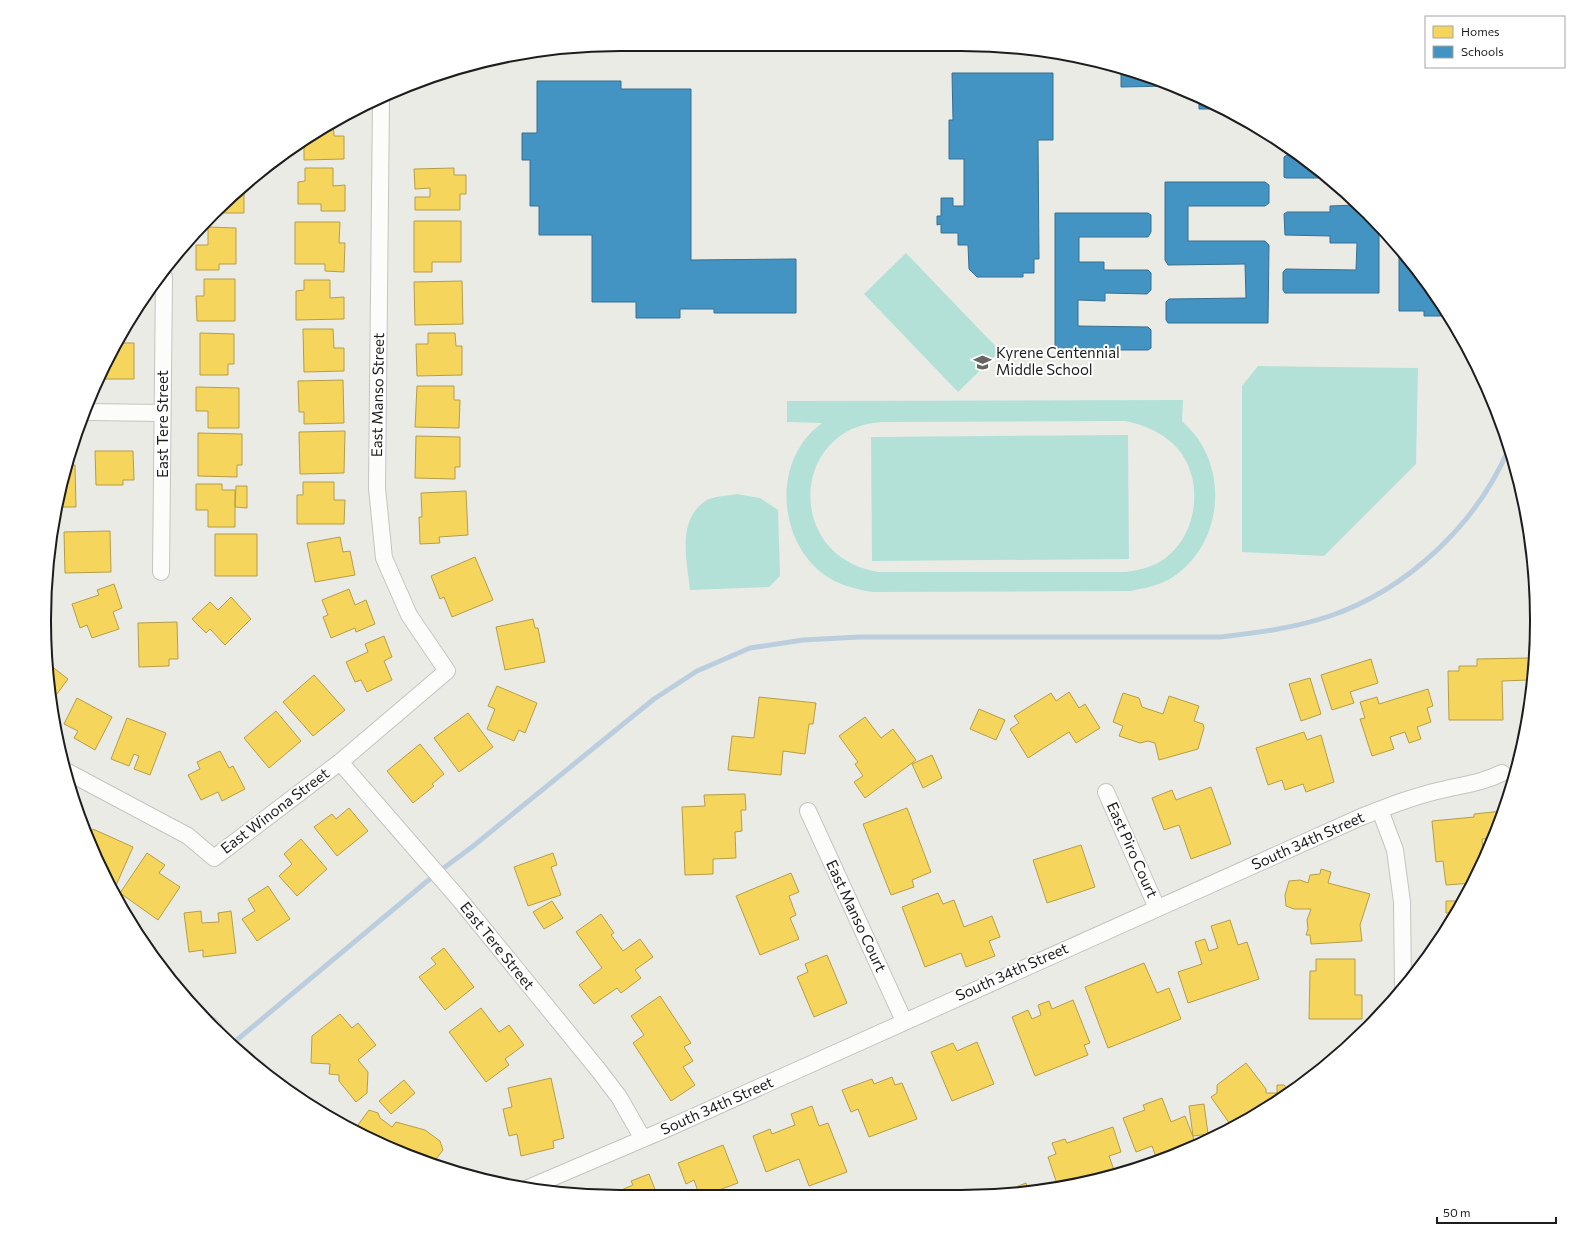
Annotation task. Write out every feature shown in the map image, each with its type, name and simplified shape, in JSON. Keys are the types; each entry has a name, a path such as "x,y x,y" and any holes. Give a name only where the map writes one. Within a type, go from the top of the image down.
{"street":[{"name":"East Manso Street","path":"340,762 447,671 409,615 384,558 377,488 381,104"},
{"name":"East Tere Street","path":"161,572 163,282"},
{"path":"91,412 162,413"},
{"name":"East Tere Street","path":"340,762 460,900 600,1072 619,1097 643,1139"},
{"name":"East Winona Street","path":"72,774 188,836 214,858 340,762"},
{"name":"South 34th Street","path":"538,1184 643,1139 1157,908 1380,810 1445,789 1485,781 1502,773"},
{"name":"East Piro Court","path":"1106,792 1157,908"},
{"path":"1380,810 1395,850 1402,902 1404,977"},
{"name":"East Manso Court","path":"808,811 904,1021"}],"shaded area":[{"path":"906,253 1000,351 958,392 864,294"},
{"path":"1258,366 1418,368 1416,464 1324,556 1242,552 1242,386"},
{"path":"1183,400 1182,421 1199,440 1210,464 1214,482 1215,500 1213,518 1199,551 1187,565 1163,583 1130,591 872,592 843,585 829,578 817,569 804,553 794,535 788,515 786,494 789,474 796,455 807,437 822,423 787,422 787,401","holes":["1125,421 1154,430 1173,443 1187,462 1192,478 1194,494 1193,510 1189,526 1182,541 1171,553 1158,563 1146,568 1126,572 879,572 848,562 826,543 814,519 810,493 816,468 830,445 852,429 883,422"]},
{"path":"1128,435 1129,559 872,561 871,437"},
{"path":"737,494 760,498 778,510 780,576 769,587 690,590 686,541 687,529 691,518 697,508 707,500"}],"building: Homes":[{"path":"334,129 334,136 344,136 344,159 304,160 304,147"},
{"path":"305,168 333,168 333,186 345,185 345,211 321,211 321,204 298,204 298,182 305,181"},
{"path":"454,168 454,175 466,175 466,194 460,194 460,210 415,210 415,197 430,197 430,188 415,189 414,169"},
{"path":"244,193 244,213 223,213"},
{"path":"414,221 461,221 461,262 432,262 432,272 414,272"},
{"path":"295,222 340,222 339,243 345,243 344,272 325,271 325,264 295,264"},
{"path":"209,227 236,228 236,264 219,264 219,270 196,270 196,245 208,245"},
{"path":"204,279 235,279 235,321 197,321 196,296 204,296"},
{"path":"304,280 330,280 330,298 344,297 344,319 296,320 296,291 304,290"},
{"path":"462,281 463,324 415,325 414,282"},
{"path":"303,329 333,329 334,348 344,348 344,371 304,372"},
{"path":"200,333 234,334 234,364 228,364 228,375 200,375"},
{"path":"428,333 455,333 456,346 462,346 462,375 417,376 416,344 428,344"},
{"path":"123,343 134,343 134,379 105,379"},
{"path":"343,380 344,423 304,424 304,412 299,412 298,381"},
{"path":"417,386 454,386 454,400 460,400 459,428 415,427"},
{"path":"196,387 239,388 239,428 208,428 208,411 196,411"},
{"path":"345,431 344,473 300,474 299,432"},
{"path":"198,433 242,434 242,465 237,465 237,477 198,476"},
{"path":"416,436 460,437 460,467 455,467 455,479 415,478"},
{"path":"95,451 133,451 134,480 123,480 123,485 96,485"},
{"path":"72,465 75,465 76,507 62,507"},
{"path":"303,482 334,482 334,500 345,500 344,524 297,524 297,495 303,495"},
{"path":"196,484 222,484 222,490 235,490 235,527 208,527 208,510 196,510"},
{"path":"236,486 247,486 247,508 235,507"},
{"path":"466,491 468,535 439,537 440,543 420,544 419,517 422,517 421,493"},
{"path":"110,531 111,572 65,573 64,532"},
{"path":"215,534 257,534 257,576 215,576"},
{"path":"340,537 343,552 350,551 355,575 315,582 307,543"},
{"path":"475,557 493,600 452,617 444,597 440,599 431,576"},
{"path":"114,584 122,608 113,612 119,629 92,638 87,625 80,628 72,604 99,595 97,590"},
{"path":"349,589 355,605 366,600 375,624 356,632 355,628 331,638 323,617 328,615 322,600"},
{"path":"231,597 251,619 225,645 210,629 206,633 192,619 210,602 218,610"},
{"path":"533,619 535,628 538,628 545,662 505,670 496,627"},
{"path":"177,622 178,659 169,659 169,666 139,667 138,623"},
{"path":"384,636 392,657 384,661 392,680 367,692 361,680 355,682 346,662 368,652 365,644"},
{"path":"1529,658 1527,680 1502,681 1503,720 1449,720 1448,671 1459,671 1459,666 1477,666 1477,659"},
{"path":"1371,659 1378,683 1350,692 1354,703 1332,710 1321,675"},
{"path":"53,667 68,679 56,695"},
{"path":"314,675 345,710 313,736 283,702"},
{"path":"1310,678 1321,714 1301,721 1289,684"},
{"path":"497,686 537,703 525,733 519,730 514,741 487,729 495,709 488,706"},
{"path":"1428,689 1433,706 1427,708 1431,722 1417,727 1421,739 1409,743 1405,732 1390,737 1394,749 1372,756 1360,719 1365,718 1360,702 1377,697 1379,704"},
{"path":"1069,692 1079,708 1085,704 1100,728 1076,743 1069,732 1028,758 1010,729 1019,723 1014,716 1051,693 1056,701"},
{"path":"1123,693 1139,698 1142,707 1163,714 1169,696 1199,706 1194,721 1203,724 1204,728 1198,749 1159,760 1155,743 1148,741 1140,743 1119,736 1123,726 1113,722"},
{"path":"759,697 816,703 813,724 809,724 805,754 783,751 781,775 728,770 732,736 754,738"},
{"path":"77,698 112,717 95,750 74,738 78,731 64,724"},
{"path":"979,709 1005,720 996,740 970,729"},
{"path":"276,711 301,741 269,768 244,738"},
{"path":"468,713 493,747 459,772 434,738"},
{"path":"865,717 881,738 893,729 916,760 865,798 854,782 863,776 855,764 858,762 839,736"},
{"path":"127,718 166,733 150,775 134,769 139,756 134,754 129,766 111,759"},
{"path":"1304,732 1307,740 1321,735 1334,782 1306,792 1303,784 1285,790 1282,780 1268,785 1256,748"},
{"path":"420,744 444,774 432,784 434,786 413,803 387,771"},
{"path":"220,751 229,768 233,766 245,789 222,801 218,792 201,800 188,775 200,769 197,762"},
{"path":"932,755 942,778 923,788 912,764"},
{"path":"1211,787 1231,844 1191,859 1179,825 1164,830 1152,798 1172,790 1176,800"},
{"path":"745,794 746,810 741,810 742,831 735,832 736,858 713,859 713,874 685,875 682,807 705,806 704,795"},
{"path":"349,808 368,831 337,856 314,827 332,814 336,819"},
{"path":"907,808 931,872 912,880 914,887 891,895 863,824"},
{"path":"1497,812 1487,839 1482,839 1483,847 1465,884 1446,885 1443,861 1436,862 1432,821 1474,817 1474,814"},
{"path":"93,829 133,847 116,884 110,872 92,832"},
{"path":"301,839 327,869 297,896 279,876 292,864 284,854"},
{"path":"1081,845 1095,887 1047,903 1033,860"},
{"path":"147,853 165,865 159,873 180,887 158,920 120,892"},
{"path":"553,853 557,865 551,867 561,895 528,906 514,867"},
{"path":"1321,869 1331,872 1328,883 1370,894 1360,925 1362,941 1311,944 1310,935 1306,935 1308,929 1307,920 1311,909 1294,909 1286,906 1285,895 1289,881 1300,880 1308,883 1310,875 1320,874"},
{"path":"791,873 799,892 789,896 796,915 790,918 799,939 760,955 736,896"},
{"path":"268,886 290,919 257,941 242,919 255,911 248,899"},
{"path":"938,893 943,904 954,900 964,927 992,916 1000,937 989,941 995,956 966,967 961,953 925,967 902,907"},
{"path":"552,901 563,918 544,929 533,912"},
{"path":"1446,901 1456,901 1449,913 1446,913"},
{"path":"201,911 202,923 219,922 218,913 231,911 236,953 203,957 203,950 189,952 184,913"},
{"path":"601,914 614,933 611,935 623,951 640,939 653,957 635,970 641,978 621,993 617,988 594,1004 579,985 602,968 576,932"},
{"path":"1230,920 1238,945 1247,942 1259,979 1188,1003 1178,972 1202,964 1195,942 1205,939 1209,951 1218,948 1211,926"},
{"path":"444,948 474,987 445,1010 419,977 436,964 431,958"},
{"path":"827,955 847,1003 814,1017 797,977 808,972 805,964"},
{"path":"1316,959 1355,959 1355,995 1362,995 1362,1019 1309,1019 1310,971 1316,971"},
{"path":"1144,963 1157,993 1169,988 1181,1019 1108,1048 1085,987"},
{"path":"660,996 691,1043 684,1047 693,1061 683,1067 695,1085 671,1101 633,1043 644,1035 631,1016"},
{"path":"1073,1000 1090,1043 1084,1045 1088,1055 1035,1076 1012,1017 1028,1010 1032,1019 1041,1015 1038,1005 1049,1001 1052,1009"},
{"path":"481,1008 499,1032 509,1025 524,1045 505,1059 509,1065 486,1082 449,1032"},
{"path":"340,1014 352,1028 358,1023 376,1045 358,1060 368,1072 367,1093 356,1102 339,1081 339,1075 329,1074 330,1064 311,1063 312,1036"},
{"path":"977,1042 994,1084 952,1101 931,1052 953,1043 957,1051"},
{"path":"1246,1063 1266,1089 1266,1093 1277,1093 1277,1085 1284,1085 1286,1087 1245,1114 1229,1122 1211,1097 1217,1093 1217,1085"},
{"path":"892,1077 895,1085 902,1083 917,1119 869,1137 858,1109 851,1112 842,1090 872,1079 874,1084"},
{"path":"551,1078 564,1138 553,1141 554,1148 521,1156 517,1134 509,1136 503,1109 512,1107 508,1088"},
{"path":"404,1080 415,1093 391,1114 379,1101"},
{"path":"1162,1098 1171,1122 1185,1116 1194,1139 1155,1156 1152,1146 1136,1152 1123,1118 1145,1110 1143,1105"},
{"path":"1204,1104 1208,1133 1193,1136 1189,1106"},
{"path":"812,1106 819,1126 828,1123 847,1172 809,1186 799,1159 766,1172 753,1136 770,1129 772,1134 795,1125 791,1114"},
{"path":"369,1110 378,1113 380,1118 392,1127 396,1122 425,1130 440,1141 443,1150 436,1160 403,1147 358,1125"},
{"path":"1113,1127 1121,1152 1109,1156 1114,1169 1056,1182 1048,1157 1056,1154 1052,1143 1065,1139 1067,1143"},
{"path":"723,1145 738,1183 719,1190 698,1190 694,1180 686,1184 678,1163"},
{"path":"649,1174 655,1190 621,1190 633,1185 631,1181"},
{"path":"1026,1183 1027,1186 1015,1187"}],"building: Schools":[{"path":"952,73 1053,73 1053,140 1038,140 1039,259 1034,259 1034,273 1023,273 1023,277 977,277 969,269 968,245 958,245 958,233 941,233 941,224 937,225 937,216 941,216 941,198 953,198 953,206 964,206 964,159 949,159 949,120 953,120"},
{"path":"1121,74 1158,86 1121,87"},
{"path":"537,81 621,81 621,89 691,89 691,260 796,259 796,313 714,313 714,309 680,309 680,318 636,318 636,302 592,302 592,235 539,235 539,206 530,206 530,160 522,160 522,133 537,133"},
{"path":"1199,104 1210,109 1199,109"},
{"path":"1288,155 1318,178 1284,177 1284,157"},
{"path":"1165,182 1265,182 1269,185 1269,203 1265,206 1188,206 1188,241 1265,241 1269,245 1268,323 1168,323 1166,320 1166,302 1169,299 1246,298 1245,264 1168,265 1165,260"},
{"path":"1350,205 1379,235 1379,293 1285,293 1283,290 1283,272 1286,269 1356,270 1357,243 1330,243 1330,236 1285,235 1284,214 1287,212 1330,212 1330,206"},
{"path":"1055,213 1148,213 1151,215 1151,232 1148,237 1079,237 1079,262 1104,262 1104,270 1148,270 1151,273 1151,290 1147,294 1105,293 1105,301 1078,300 1078,326 1148,327 1151,330 1151,348 1148,350 1055,350"},
{"path":"1399,258 1442,316 1424,316 1424,311 1399,311"}],"waterway":[{"path":"236,1041 437,873 472,847 654,699 697,671 750,648 803,640 859,637 1220,637 1275,630 1303,624 1330,616 1359,604 1386,589 1412,571 1437,550 1459,527 1478,503 1495,476 1506,455"},
{"path":"1505,774 1509,775"}],"place":[{"name":"Kyrene Centennial Middle School","path":"983,362"}]}
